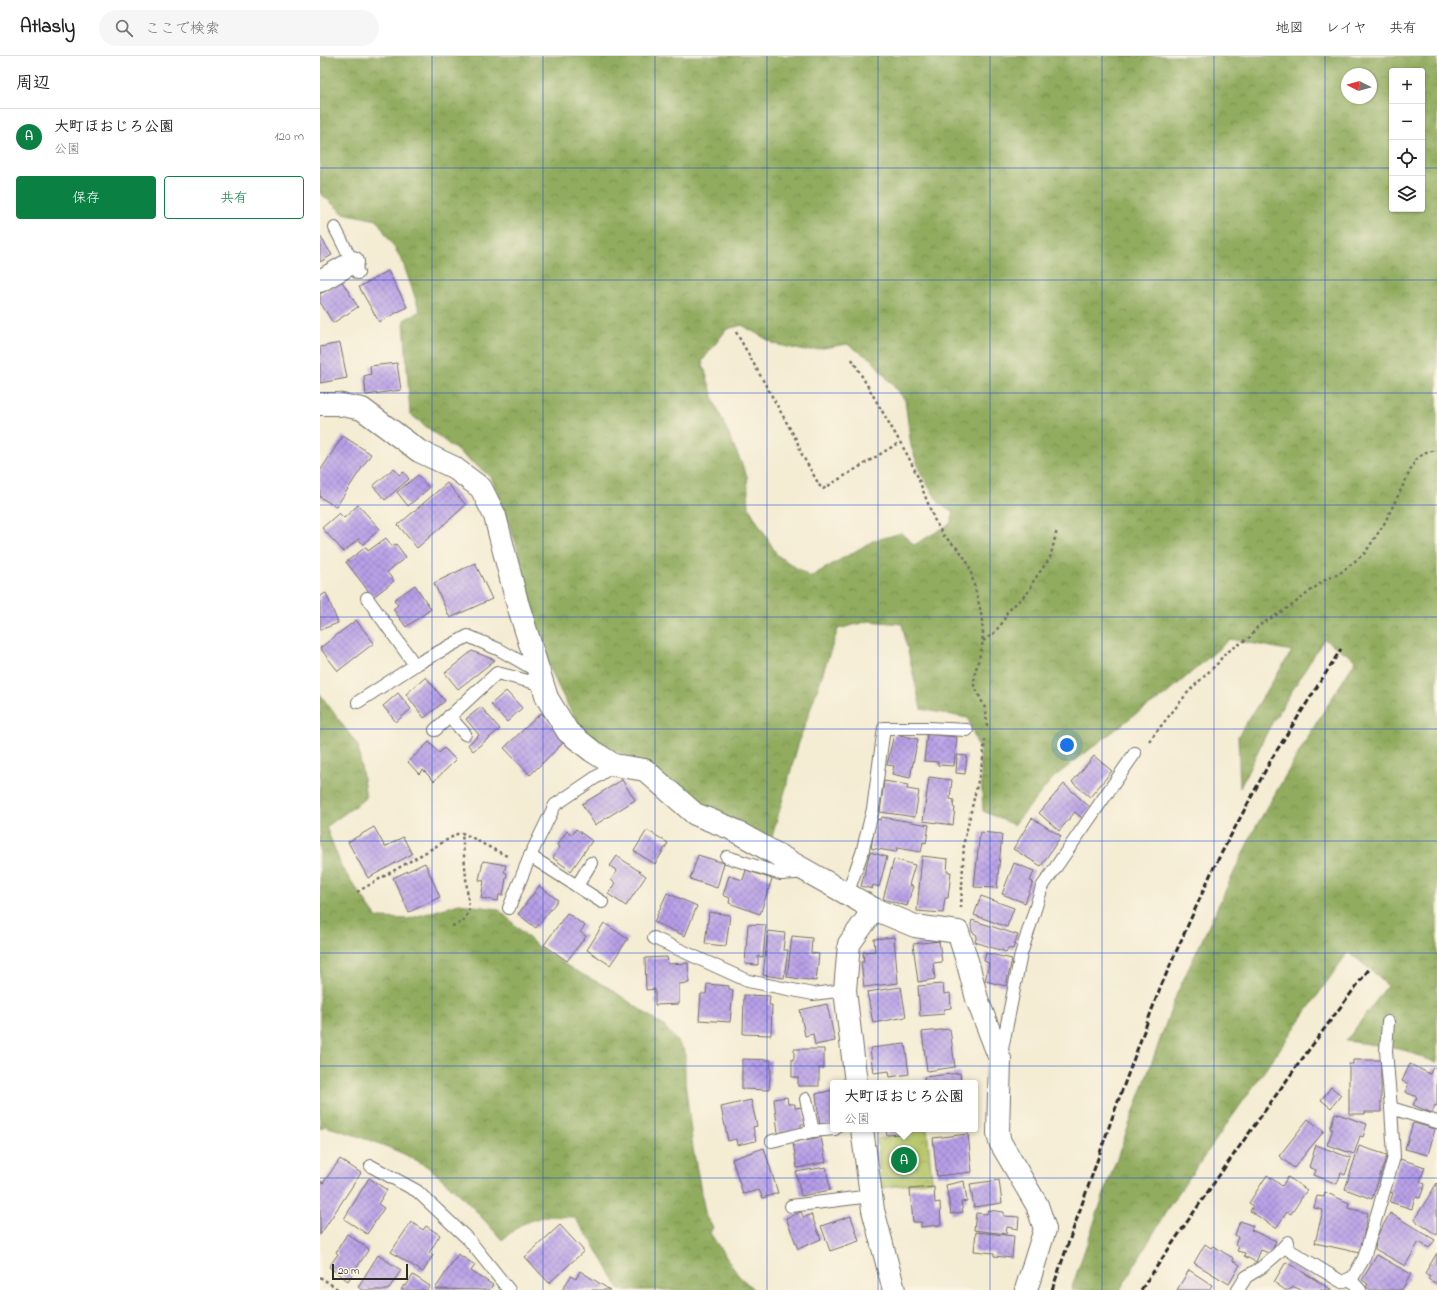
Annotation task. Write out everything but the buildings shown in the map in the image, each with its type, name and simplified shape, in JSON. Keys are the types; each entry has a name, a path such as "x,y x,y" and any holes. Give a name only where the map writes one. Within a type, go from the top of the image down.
{"street":[{"path":"320,281 356,268"},
{"path":"320,404 337,404 362,409 419,451 453,467 481,488 495,516 517,602 547,698 568,732 586,747 614,765 645,770 695,814 730,828 874,909 915,926 958,932 977,999 1000,1060 998,1133 1000,1142 1037,1205 1045,1229 1026,1290"},
{"path":"856,1080 844,990 849,944 874,909"},
{"path":"862,1132 873,1210 894,1290"}],"lane":[{"path":"335,228 356,268"},
{"path":"367,598 415,665"},
{"path":"358,702 415,665 468,636 500,650 541,679"},
{"path":"435,730 497,673 541,679"},
{"path":"449,716 465,734"},
{"path":"847,894 862,854 873,809 884,728 967,730"},
{"path":"1000,1060 1021,954 1042,887 1135,753"},
{"path":"509,908 528,860 555,805 614,765"},
{"path":"727,857 781,874 795,873 806,870"},
{"path":"528,860 577,886 602,902"},
{"path":"577,886 591,863"},
{"path":"654,938 748,981 813,994 844,990"},
{"path":"1238,1290 1246,1277 1262,1267 1286,1244 1342,1282 1353,1277 1364,1258 1394,1157 1392,1108 1386,1051 1388,1022"},
{"path":"806,1099 813,1131"},
{"path":"1392,1108 1437,1122"},
{"path":"772,1141 813,1131 830,1129"},
{"path":"371,1166 417,1191 470,1240 509,1290"},
{"path":"791,1206 871,1196"},
{"path":"1350,1279 1360,1290"}],"path":[{"path":"736,332 797,440 801,453 821,488 823,489 840,480 900,442"},
{"path":"852,359 918,475 934,519 943,535 960,551 969,565 981,612 982,642 974,673 974,685 986,710 988,718 983,759 964,842 961,906 958,932"},
{"path":"1135,753 1147,744 1189,691 1219,662 1223,655 1250,637 1258,626 1291,606 1326,579 1339,574 1365,553 1384,524 1416,459 1426,452 1437,450"},
{"path":"982,642 993,634 1003,622 1007,612 1029,591 1034,580 1050,558 1057,530"},
{"path":"452,926 463,922 469,911 462,833"},
{"path":"357,892 457,834 462,833 496,851 528,860"},
{"path":"320,1277 339,1290"}],"green space":[{"path":"320,56 1437,56 1437,1063 1399,1048 1346,1041 1387,986 1369,968 1348,952 1170,1205 1120,1290 1071,1290 1105,1191 1177,993 1254,830 1312,730 1356,660 1324,639 1269,728 1240,788 1238,736 1292,651 1230,639 1164,696 1134,715 1053,778 1014,825 983,811 980,753 968,718 921,709 902,624 869,621 838,629 798,745 770,844 718,827 650,768 582,733 558,686 543,651 517,546 491,477 410,414 404,320 420,311 402,260 377,220 343,213 320,193","holes":["742,325 775,344 805,351 847,344 871,359 905,400 911,446 922,476 940,504 954,512 950,524 914,545 901,533 873,541 810,577 777,555 749,508 747,476 715,403 702,361 727,329"]},
{"path":"320,694 358,746 366,798 326,827 342,868 377,918 408,919 459,904 498,909 537,946 574,970 609,988 664,1026 685,1051 685,1080 693,1149 706,1217 713,1227 710,1233 738,1275 754,1290 620,1290 594,1245 574,1217 544,1216 520,1225 502,1240 465,1200 425,1165 389,1147 363,1138 325,1126 320,1129"},
{"path":"912,1132 927,1132 932,1181 881,1188 877,1139"}],"railway":[{"path":"1052,1290 1117,1104 1160,988 1212,871 1272,758 1341,649"},
{"path":"1141,1290 1196,1208 1311,1047 1370,968"}],"place":[{"name":"大町ほおじろ公園","path":"904,1160"}]}
